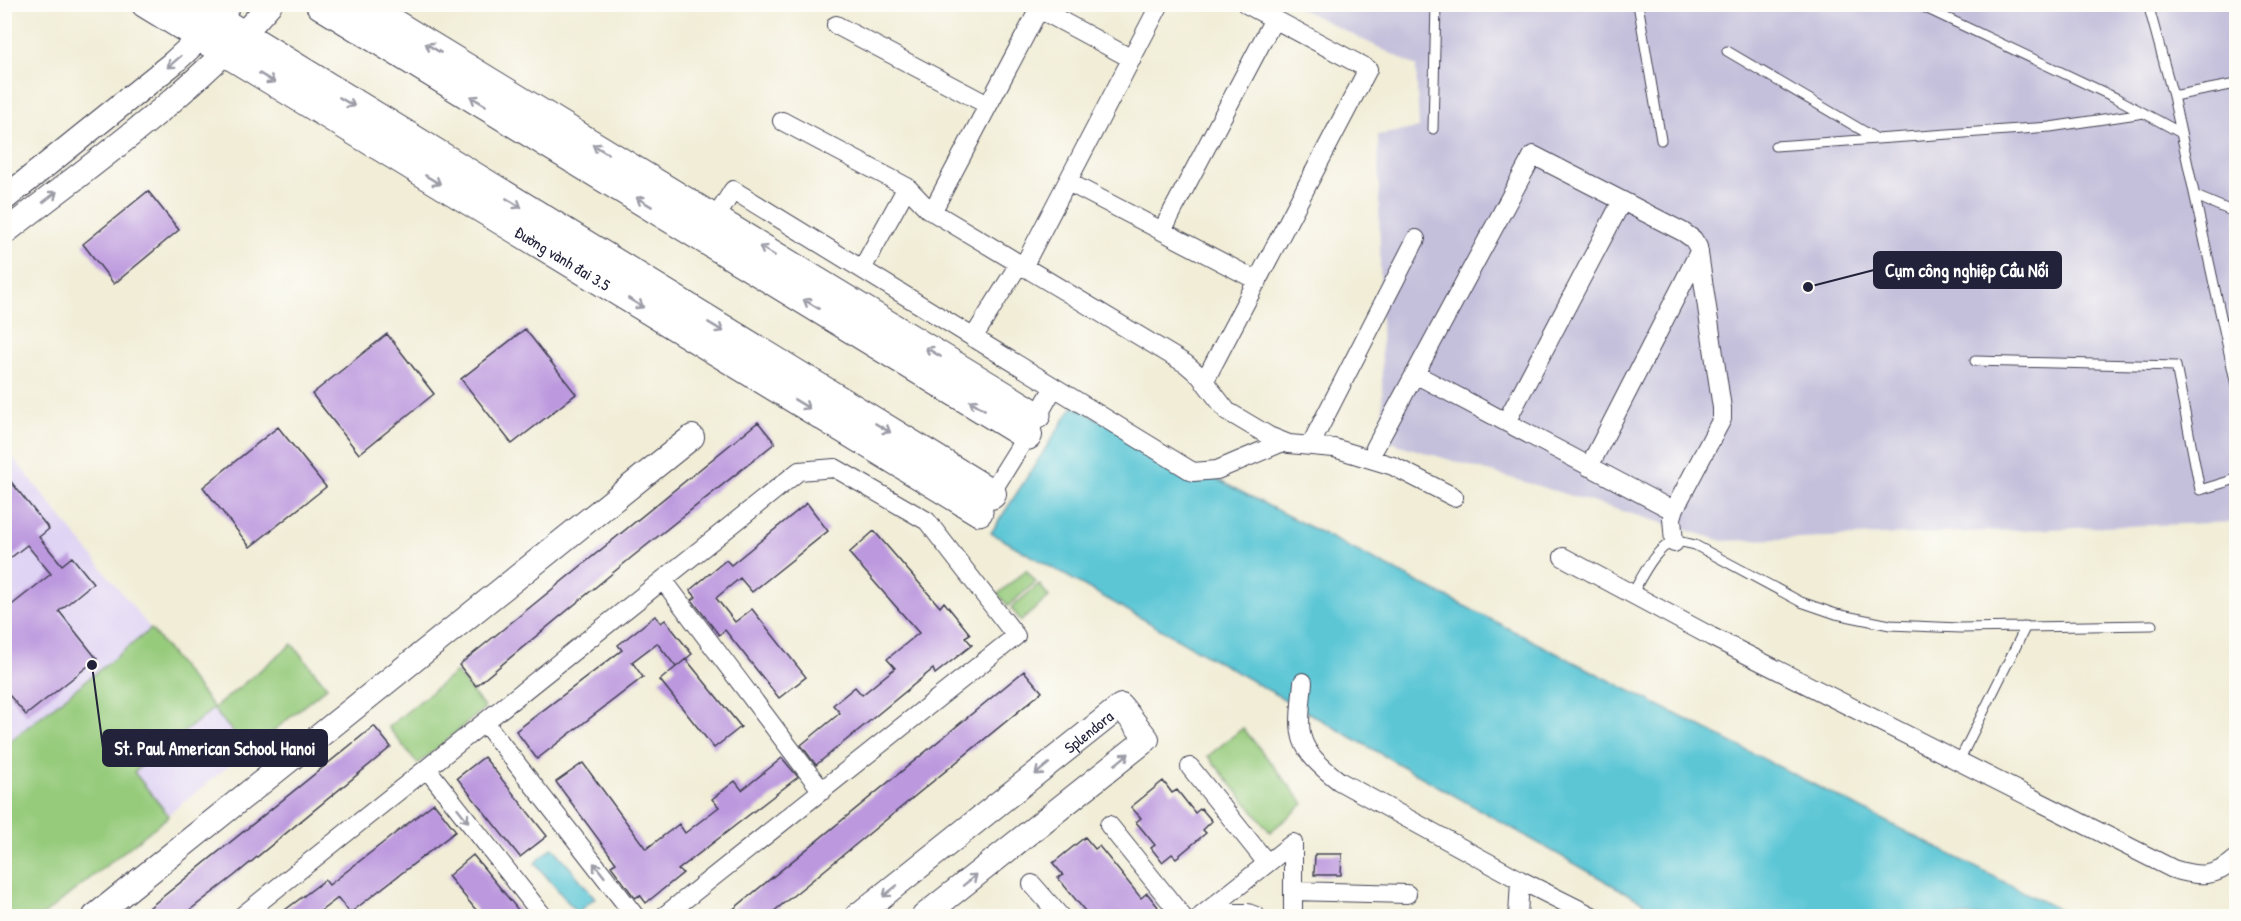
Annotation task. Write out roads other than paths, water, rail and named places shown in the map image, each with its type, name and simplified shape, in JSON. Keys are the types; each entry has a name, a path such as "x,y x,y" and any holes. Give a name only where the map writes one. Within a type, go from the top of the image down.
{"main road":[{"name":"Đường vành đai 3.5","path":"145,4 209,17 234,45 985,503"},
{"path":"321,4 1032,425"},
{"path":"363,4 715,219 1032,425"}],"street":[{"path":"4,233 191,85 234,45 270,4"},
{"path":"973,338 1021,266 1068,182 1160,4"},
{"path":"1204,382 1368,69 1246,4"},
{"path":"932,212 988,105 1034,7 1132,59"},
{"path":"4,199 173,63 209,17"},
{"path":"1162,231 1274,19"},
{"path":"836,25 988,105"},
{"path":"782,121 907,187 932,212 1186,364 1227,411 1249,425 1283,442 1334,448 1393,466 1454,497"},
{"path":"1374,448 1533,155 1683,232 1697,244 1722,419 1674,512 1672,518 1674,543"},
{"path":"1068,182 1258,281"},
{"path":"862,269 907,187"},
{"path":"715,219 733,190 1192,472 1217,470 1283,442"},
{"path":"1506,422 1622,201"},
{"path":"1310,446 1416,239"},
{"path":"1589,466 1699,252"},
{"path":"1415,374 1674,512"},
{"path":"985,503 1054,387"},
{"path":"95,916 692,437"},
{"path":"251,914 427,769 799,471 835,468 927,521 1016,636 664,916"},
{"path":"1563,557 1712,637 2173,869 2195,876 2208,874 2222,870 2236,859"},
{"path":"663,580 822,791"},
{"path":"1302,682 1299,723 1306,750 1315,762 1339,781 1520,880 1592,916"},
{"name":"Splendora","path":"857,916 1120,706 1147,739 924,916"},
{"path":"485,723 635,916"},
{"path":"1190,767 1267,863"},
{"path":"427,769 543,916"},
{"path":"1109,825 1182,916"},
{"path":"1203,915 1293,843 1293,916"},
{"path":"1518,916 1520,880"},
{"path":"1032,884 1060,916"},
{"path":"1293,891 1407,894"},
{"path":"1203,915 1248,913 1256,916"}],"lane":[{"path":"1433,129 1436,4"},
{"path":"1638,4 1661,140"},
{"path":"1917,4 2116,98 2181,133"},
{"path":"2148,4 2173,96 2236,385"},
{"path":"1727,51 1877,139"},
{"path":"2173,96 2236,84"},
{"path":"1775,146 2050,127 2144,113"},
{"path":"2196,196 2236,213"},
{"path":"1975,361 2176,366 2200,490 2236,479"},
{"path":"1632,594 1657,554 1663,547 1674,543 1695,545 1800,602 1836,614 1890,625 1960,628 2152,625"},
{"path":"1959,761 2026,626"}],"water":[{"path":"1073,406 2071,916 1667,916 991,533"},
{"path":"553,847 595,898 577,913 535,863"}],"place":[{"name":"Cụm công nghiệp Cầu Nổi","path":"1808,287"},
{"name":"St. Paul American School Hanoi","path":"92,665"}]}
